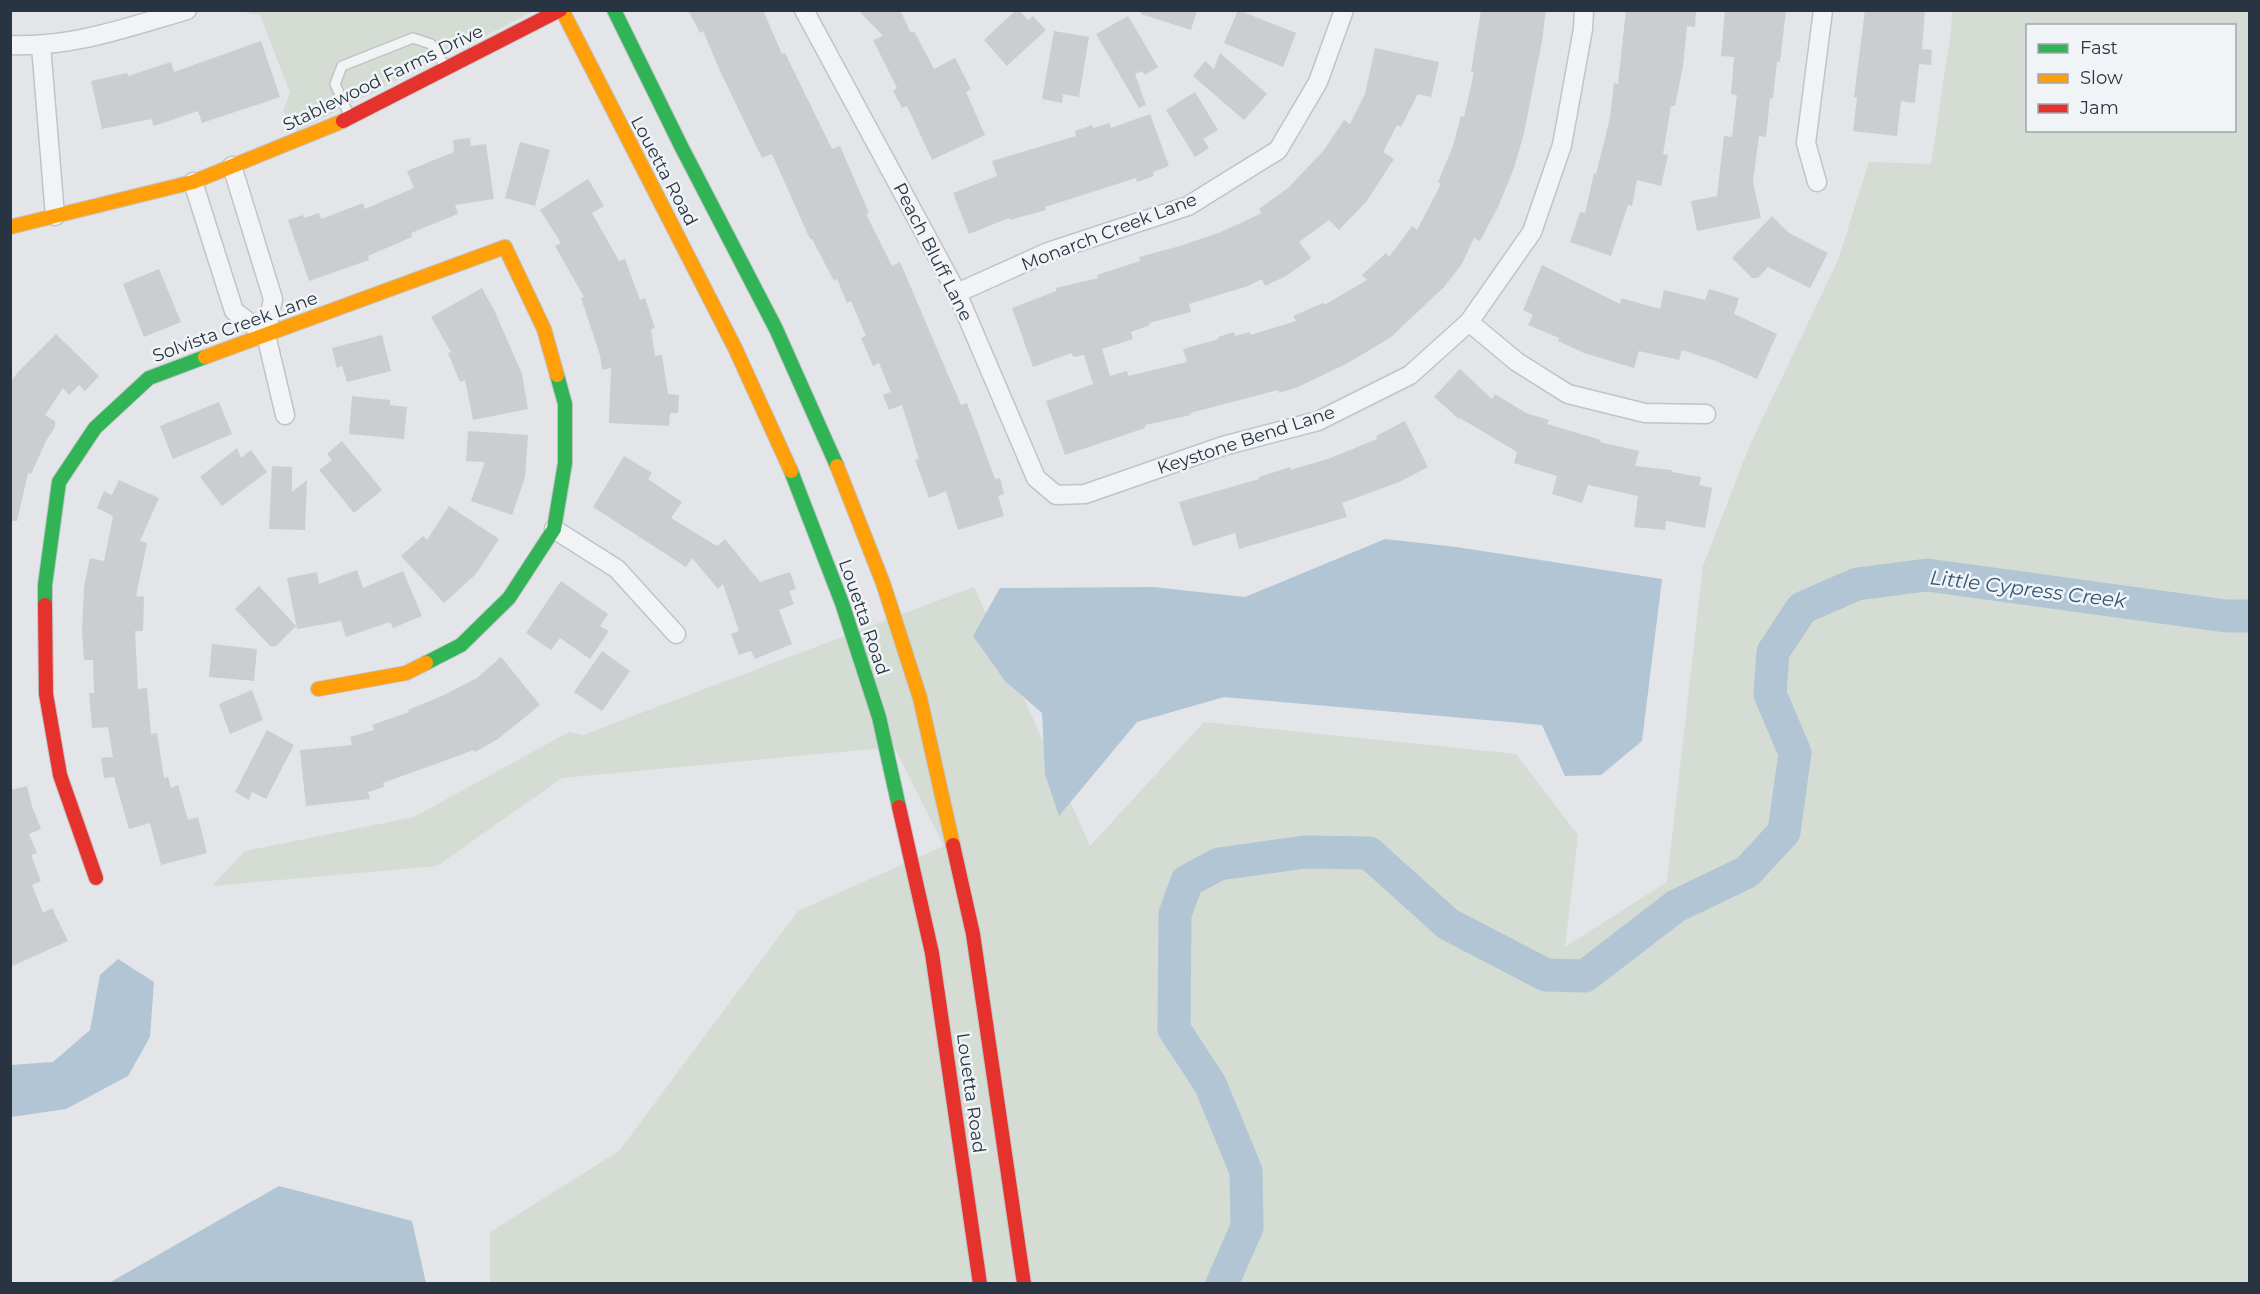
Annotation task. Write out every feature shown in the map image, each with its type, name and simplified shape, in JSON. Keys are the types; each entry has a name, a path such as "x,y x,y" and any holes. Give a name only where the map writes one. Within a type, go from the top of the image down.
{"main road":[{"name":"Stablewood Farms Drive","path":"10,227 193,182 350,117 561,10"},
{"name":"Louetta Road","path":"561,10 735,348 791,471 842,603 879,717 932,953 980,1284"},
{"name":"Louetta Road","path":"614,10 682,148 776,328 832,452 883,584 920,698 973,934 1024,1284"},
{"name":"Solvista Creek Lane","path":"96,878 60,775 46,694 45,585 59,483 95,428 149,378 505,247 544,328 565,404 565,464 554,529"},
{"path":"318,689 406,673 461,645 509,598 554,529"}],"street":[{"path":"10,45 41,46 101,35 187,10"},
{"name":"Peach Bluff Lane","path":"804,10 957,293 1036,478 1056,495"},
{"name":"Monarch Creek Lane","path":"957,293 1048,252 1188,206 1278,150 1318,82 1344,10"},
{"name":"Keystone Bend Lane","path":"1056,495 1085,494 1223,446 1318,421 1410,375 1469,322 1532,232 1562,145 1584,10"},
{"path":"1817,183 1806,143 1823,10"},
{"path":"41,46 55,216"},
{"path":"232,166 273,299 266,335 285,416"},
{"path":"193,182 234,311 266,335"},
{"path":"1469,322 1517,362 1568,394 1645,412 1706,414"},
{"path":"554,529 616,569 676,634"}],"lane":[{"path":"350,117 335,84 342,66 413,38 432,44 446,68"}],"shaded area":[{"path":"536,10 297,131 283,111 290,93 260,15 238,11"},
{"path":"1952,11 2249,11 2249,1283 490,1283 490,1232 619,1151 798,911 944,846 894,747 562,778 437,866 212,886 245,851 414,817 569,732 583,735 974,587 1090,846 1204,722 1516,754 1578,835 1565,947 1667,882 1703,566 1749,447 1838,260 1869,162 1931,164"}],"water":[{"path":"1385,539 1456,547 1662,579 1642,741 1601,775 1565,776 1542,725 1224,697 1137,722 1059,816 1045,774 1042,713 1005,681 973,636 1000,588 1153,587 1245,597"},
{"path":"118,959 154,982 150,1037 128,1076 66,1109 11,1117 11,1065 53,1062 90,1030 100,975"},
{"path":"279,1186 412,1221 426,1283 109,1283"}],"building":[{"path":"688,10 763,10 782,54 785,53 832,149 840,146 869,213 866,214 892,266 900,262 961,405 967,403 995,479 1000,478 1004,494 998,496 1004,516 958,530 946,491 929,498 915,460 919,459 902,405 889,410 883,395 891,392 879,363 873,366 861,338 866,336 851,301 847,303 837,279 834,281 810,239 772,154 762,158 703,31 700,33"},
{"path":"858,10 900,10 911,33 914,31 934,69 955,58 971,89 966,92 985,135 932,160 907,106 902,108 893,91 897,88 873,40 883,36"},
{"path":"1016,10 1019,10 1028,20 1033,16 1046,30 1007,66 984,40"},
{"path":"1141,10 1197,10 1191,30 1141,14"},
{"path":"1238,10 1296,33 1283,67 1224,43"},
{"path":"1481,10 1546,10 1524,133 1514,168 1498,207 1480,241 1474,238 1462,264 1444,287 1391,337 1348,363 1298,387 1279,393 1278,390 1190,413 1191,415 1145,425 1145,428 1065,455 1046,401 1093,384 1084,355 1073,357 1072,353 1033,367 1012,308 1056,291 1056,288 1098,278 1097,275 1140,261 1139,257 1221,232 1262,213 1259,209 1288,188 1324,150 1344,120 1350,124 1365,94 1375,48 1439,62 1431,97 1418,94 1401,127 1397,125 1383,152 1394,159 1366,202 1339,230 1329,220 1299,242 1311,258 1286,276 1265,286 1262,279 1248,286 1189,304 1191,312 1149,323 1150,325 1131,332 1133,339 1102,349 1110,376 1127,371 1128,376 1187,362 1183,349 1219,339 1218,337 1234,332 1235,336 1250,332 1250,335 1296,321 1293,316 1323,303 1324,305 1367,280 1362,275 1386,253 1389,257 1412,226 1417,230 1441,184 1438,182 1453,146 1461,116 1464,117 1474,72 1471,72"},
{"path":"1626,10 1696,10 1695,27 1687,26 1683,66 1675,106 1671,106 1663,154 1668,155 1661,186 1637,180 1632,206 1628,205 1611,256 1570,242 1580,212 1585,213 1610,118 1614,83 1618,84"},
{"path":"1725,10 1786,10 1780,62 1777,62 1773,98 1770,98 1766,137 1759,136 1753,182 1761,218 1697,231 1691,201 1717,196 1724,136 1732,137 1737,95 1731,94 1734,57 1721,56"},
{"path":"1865,10 1925,10 1922,49 1932,50 1931,65 1919,64 1915,103 1901,101 1897,136 1853,131 1857,97 1854,97"},
{"path":"1128,16 1158,67 1145,75 1142,71 1135,74 1146,105 1139,108 1096,34"},
{"path":"1054,31 1089,37 1079,97 1063,94 1062,103 1042,99"},
{"path":"261,41 280,97 202,123 198,111 154,126 151,119 102,129 91,81 127,73 128,76 171,62 174,72"},
{"path":"1220,53 1267,94 1244,120 1193,76 1205,61 1214,69"},
{"path":"1195,92 1218,130 1203,139 1209,148 1195,157 1166,110"},
{"path":"1150,114 1169,166 1153,172 1154,176 1137,182 1136,178 1045,207 1046,210 1010,220 1009,218 969,234 953,193 997,176 992,161 1076,136 1075,131 1092,125 1093,128 1110,123 1111,128"},
{"path":"470,138 471,146 486,144 494,199 455,205 458,214 411,233 412,237 368,256 369,260 309,281 288,220 319,213 321,219 363,203 365,209 414,188 407,171 454,152 453,140"},
{"path":"520,142 550,150 535,206 505,198"},
{"path":"588,179 604,206 592,213 619,261 625,259 640,300 645,298 655,328 651,329 655,356 662,355 668,394 679,395 678,413 670,413 669,426 609,423 611,368 602,370 600,355 581,298 584,297 555,246 561,243 540,210"},
{"path":"1772,216 1789,233 1828,253 1810,288 1768,267 1758,278 1752,278 1732,258"},
{"path":"1542,265 1620,304 1621,298 1660,309 1664,290 1705,300 1709,289 1739,298 1734,314 1777,334 1757,379 1716,361 1682,350 1679,360 1639,351 1634,368 1584,353 1558,341 1559,338 1528,325 1533,315 1523,310"},
{"path":"159,269 181,322 144,337 123,284"},
{"path":"482,288 522,374 528,409 473,420 465,380 460,382 448,353 451,352 431,317"},
{"path":"56,334 99,376 85,391 79,385 69,395 63,388 45,415 55,421 55,427 31,474 28,473 17,521 10,521 10,383"},
{"path":"382,335 391,371 347,382 342,366 337,368 332,348"},
{"path":"1460,369 1492,399 1495,394 1526,413 1549,420 1547,424 1601,440 1600,442 1639,451 1635,466 1672,470 1672,472 1701,477 1699,485 1712,488 1705,528 1666,521 1665,530 1634,527 1638,496 1588,485 1582,503 1552,494 1557,476 1514,463 1517,452 1459,419 1434,397"},
{"path":"352,396 390,400 390,405 407,407 404,439 349,434"},
{"path":"219,402 232,434 173,459 160,426"},
{"path":"1405,421 1428,467 1399,482 1342,503 1347,517 1239,549 1235,533 1193,546 1179,502 1259,479 1259,477 1290,467 1290,470 1328,459 1377,439 1376,436"},
{"path":"468,431 528,435 525,477 512,515 471,501 485,462 466,461"},
{"path":"342,441 382,490 354,513 319,470 332,460 327,454"},
{"path":"237,448 241,458 251,450 267,472 222,506 200,477"},
{"path":"624,456 652,473 648,479 682,502 671,518 717,546 725,539 760,582 790,572 796,589 789,591 794,604 779,610 792,644 755,659 751,651 739,655 731,634 739,631 723,584 718,589 692,558 686,567 593,507"},
{"path":"272,466 292,467 292,492 307,480 305,530 269,529"},
{"path":"119,480 159,498 140,541 147,543 136,596 144,597 143,631 135,631 138,689 147,688 151,734 157,733 164,778 168,777 171,788 178,785 188,820 198,817 207,853 161,865 150,823 129,829 114,777 104,778 101,758 113,757 108,727 92,728 89,693 94,693 93,660 84,660 82,631 84,587 90,558 104,561 113,516 97,508 104,491 112,495"},
{"path":"449,506 499,539 476,574 444,603 401,556 423,536 427,540"},
{"path":"357,570 363,588 403,571 422,616 393,628 390,622 346,637 341,621 297,629 287,578 317,572 319,584"},
{"path":"561,581 608,614 600,626 609,631 590,659 560,638 551,650 526,633"},
{"path":"259,586 296,626 276,646 270,646 235,609"},
{"path":"212,644 257,649 254,681 209,677"},
{"path":"602,651 630,671 602,711 574,692"},
{"path":"501,657 540,705 498,739 475,752 474,750 383,783 384,787 368,792 370,799 306,806 300,750 352,745 350,737 374,730 372,725 409,712 408,710 477,678"},
{"path":"252,690 263,720 230,734 219,704"},
{"path":"267,730 294,745 266,799 252,792 249,800 235,792"},
{"path":"27,786 41,829 29,834 37,853 31,855 41,881 32,885 43,913 52,908 68,941 10,967 10,790"}],"waterway":[{"name":"Little Cypress Creek","path":"1222,1284 1247,1227 1246,1171 1210,1084 1174,1029 1175,914 1187,881 1219,864 1305,852 1369,853 1448,924 1546,975 1585,976 1676,906 1747,872 1784,832 1795,753 1770,694 1773,652 1802,608 1857,584 1927,575 2226,616 2250,616"}],"traffic: fast":[{"path":"614,10 682,148 776,329 837,466"},
{"path":"45,605 45,585 59,482 95,428 149,378 205,357"},
{"path":"426,663 461,645 509,598 554,529 565,463 565,404 557,375"},
{"path":"791,471 842,603 879,717 899,807"}],"traffic: slow":[{"path":"562,10 735,348 791,471"},
{"path":"10,227 193,182 343,121"},
{"path":"205,357 505,247 544,329 557,375"},
{"path":"837,466 883,583 920,698 953,845"},
{"path":"318,689 406,673 426,663"}],"traffic: jam":[{"path":"343,121 560,10"},
{"path":"45,605 46,694 60,775 96,878"},
{"path":"899,807 932,953 980,1284"},
{"path":"953,845 973,934 1024,1284"}]}
